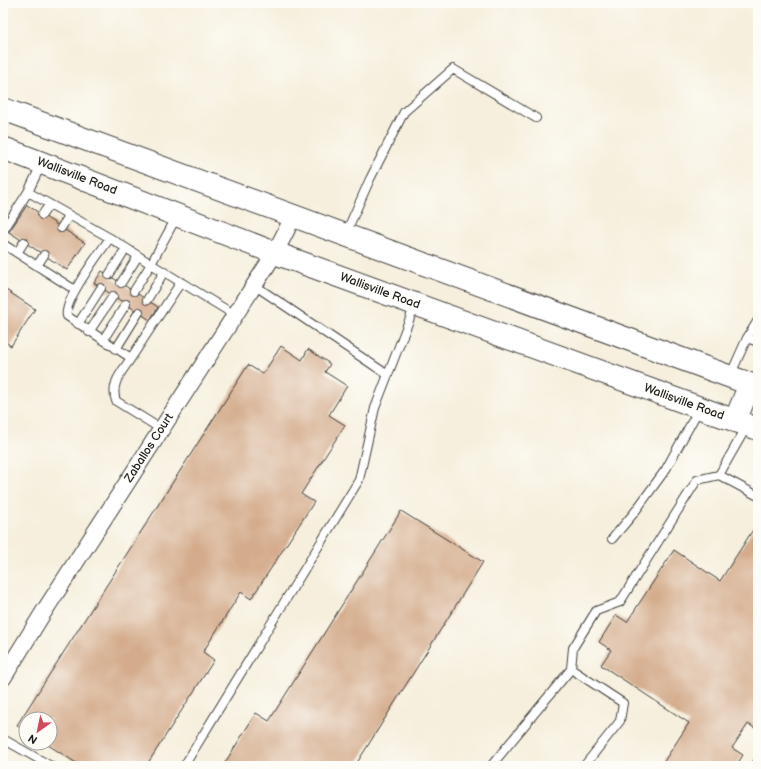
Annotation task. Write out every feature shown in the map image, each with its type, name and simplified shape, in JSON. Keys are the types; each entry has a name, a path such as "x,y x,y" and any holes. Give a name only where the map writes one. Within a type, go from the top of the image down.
{"main road":[{"path":"3,109 754,386 747,425"},
{"name":"Wallisville Road","path":"3,148 178,214 275,253 747,425"}],"street":[{"name":"Zaballos Court","path":"3,678 275,253 293,217"}],"lane":[{"path":"345,236 370,179 404,112 453,69 536,118"},
{"path":"3,231 28,192 42,163"},
{"path":"28,192 110,238 235,315"},
{"path":"42,215 49,205"},
{"path":"134,291 151,264 178,214"},
{"path":"62,228 69,216"},
{"path":"110,238 76,290 66,312 67,316 89,332 131,358"},
{"path":"17,253 24,242"},
{"path":"3,244 76,290"},
{"path":"109,275 126,248"},
{"path":"37,266 44,255"},
{"path":"121,283 138,256"},
{"path":"147,300 164,272"},
{"path":"161,429 116,401 114,394 115,383 181,282"},
{"path":"254,285 388,374"},
{"path":"78,324 101,288"},
{"path":"89,332 113,296"},
{"path":"103,340 126,304"},
{"path":"184,766 359,480 375,408 416,304"},
{"path":"116,349 139,312"},
{"path":"730,377 747,338 758,320"},
{"path":"747,338 758,342"},
{"path":"612,539 634,513 666,469 700,408"},
{"path":"719,475 747,425"},
{"path":"491,766 571,669 573,648 596,611 620,602 697,480 719,475 758,496"},
{"path":"571,669 623,703 620,721 584,766"},
{"path":"3,739 51,766"},
{"path":"755,766 758,762"}],"building":[{"path":"27,205 85,243 67,270 9,232"},
{"path":"102,271 158,307 150,320 94,283"},
{"path":"3,288 35,309 11,346 3,340"},
{"path":"281,346 302,360 308,349 330,364 325,372 347,386 329,415 345,425 301,494 314,502 251,599 241,592 203,652 214,660 146,766 81,766 58,751 58,711 26,711 248,365 263,374"},
{"path":"401,511 483,562 355,766 223,766 256,713 269,721"},
{"path":"758,522 758,724 755,728 748,724 732,748 743,755 736,766 661,766 689,723 601,665 611,650 599,642 616,615 627,622 674,550 720,581"}]}
